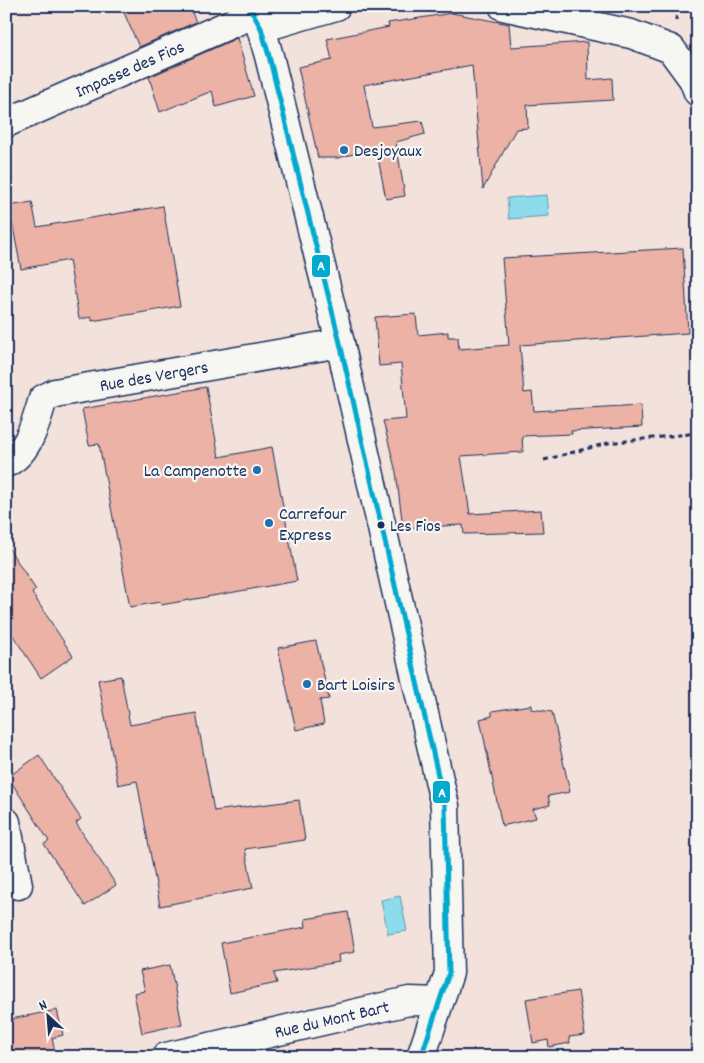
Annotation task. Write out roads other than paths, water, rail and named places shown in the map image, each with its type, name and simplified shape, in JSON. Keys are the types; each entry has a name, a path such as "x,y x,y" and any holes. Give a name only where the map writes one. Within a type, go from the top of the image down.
{"main road":[{"name":"Impasse des Fios","path":"6,123 254,16 336,6"},
{"path":"503,6 631,34 671,48 693,79 698,92"},
{"path":"254,16 340,343 445,806 449,973 421,1057"},
{"name":"Rue des Vergers","path":"6,463 11,461 26,444 43,400 55,394 340,343"},
{"path":"6,822 18,885"},
{"name":"Rue du Mont Bart","path":"166,1057 409,1001 439,1002"}],"water":[{"path":"547,195 549,216 509,219 507,198"},
{"path":"400,896 407,931 388,934 381,900"}],"place":[{"name":"Desjoyaux","path":"344,150"},
{"name":"La Campenotte","path":"257,470"},
{"name":"Carrefour Express","path":"269,523"},
{"name":"Les Fios","path":"381,525"},
{"name":"Bart Loisirs","path":"307,684"}]}
